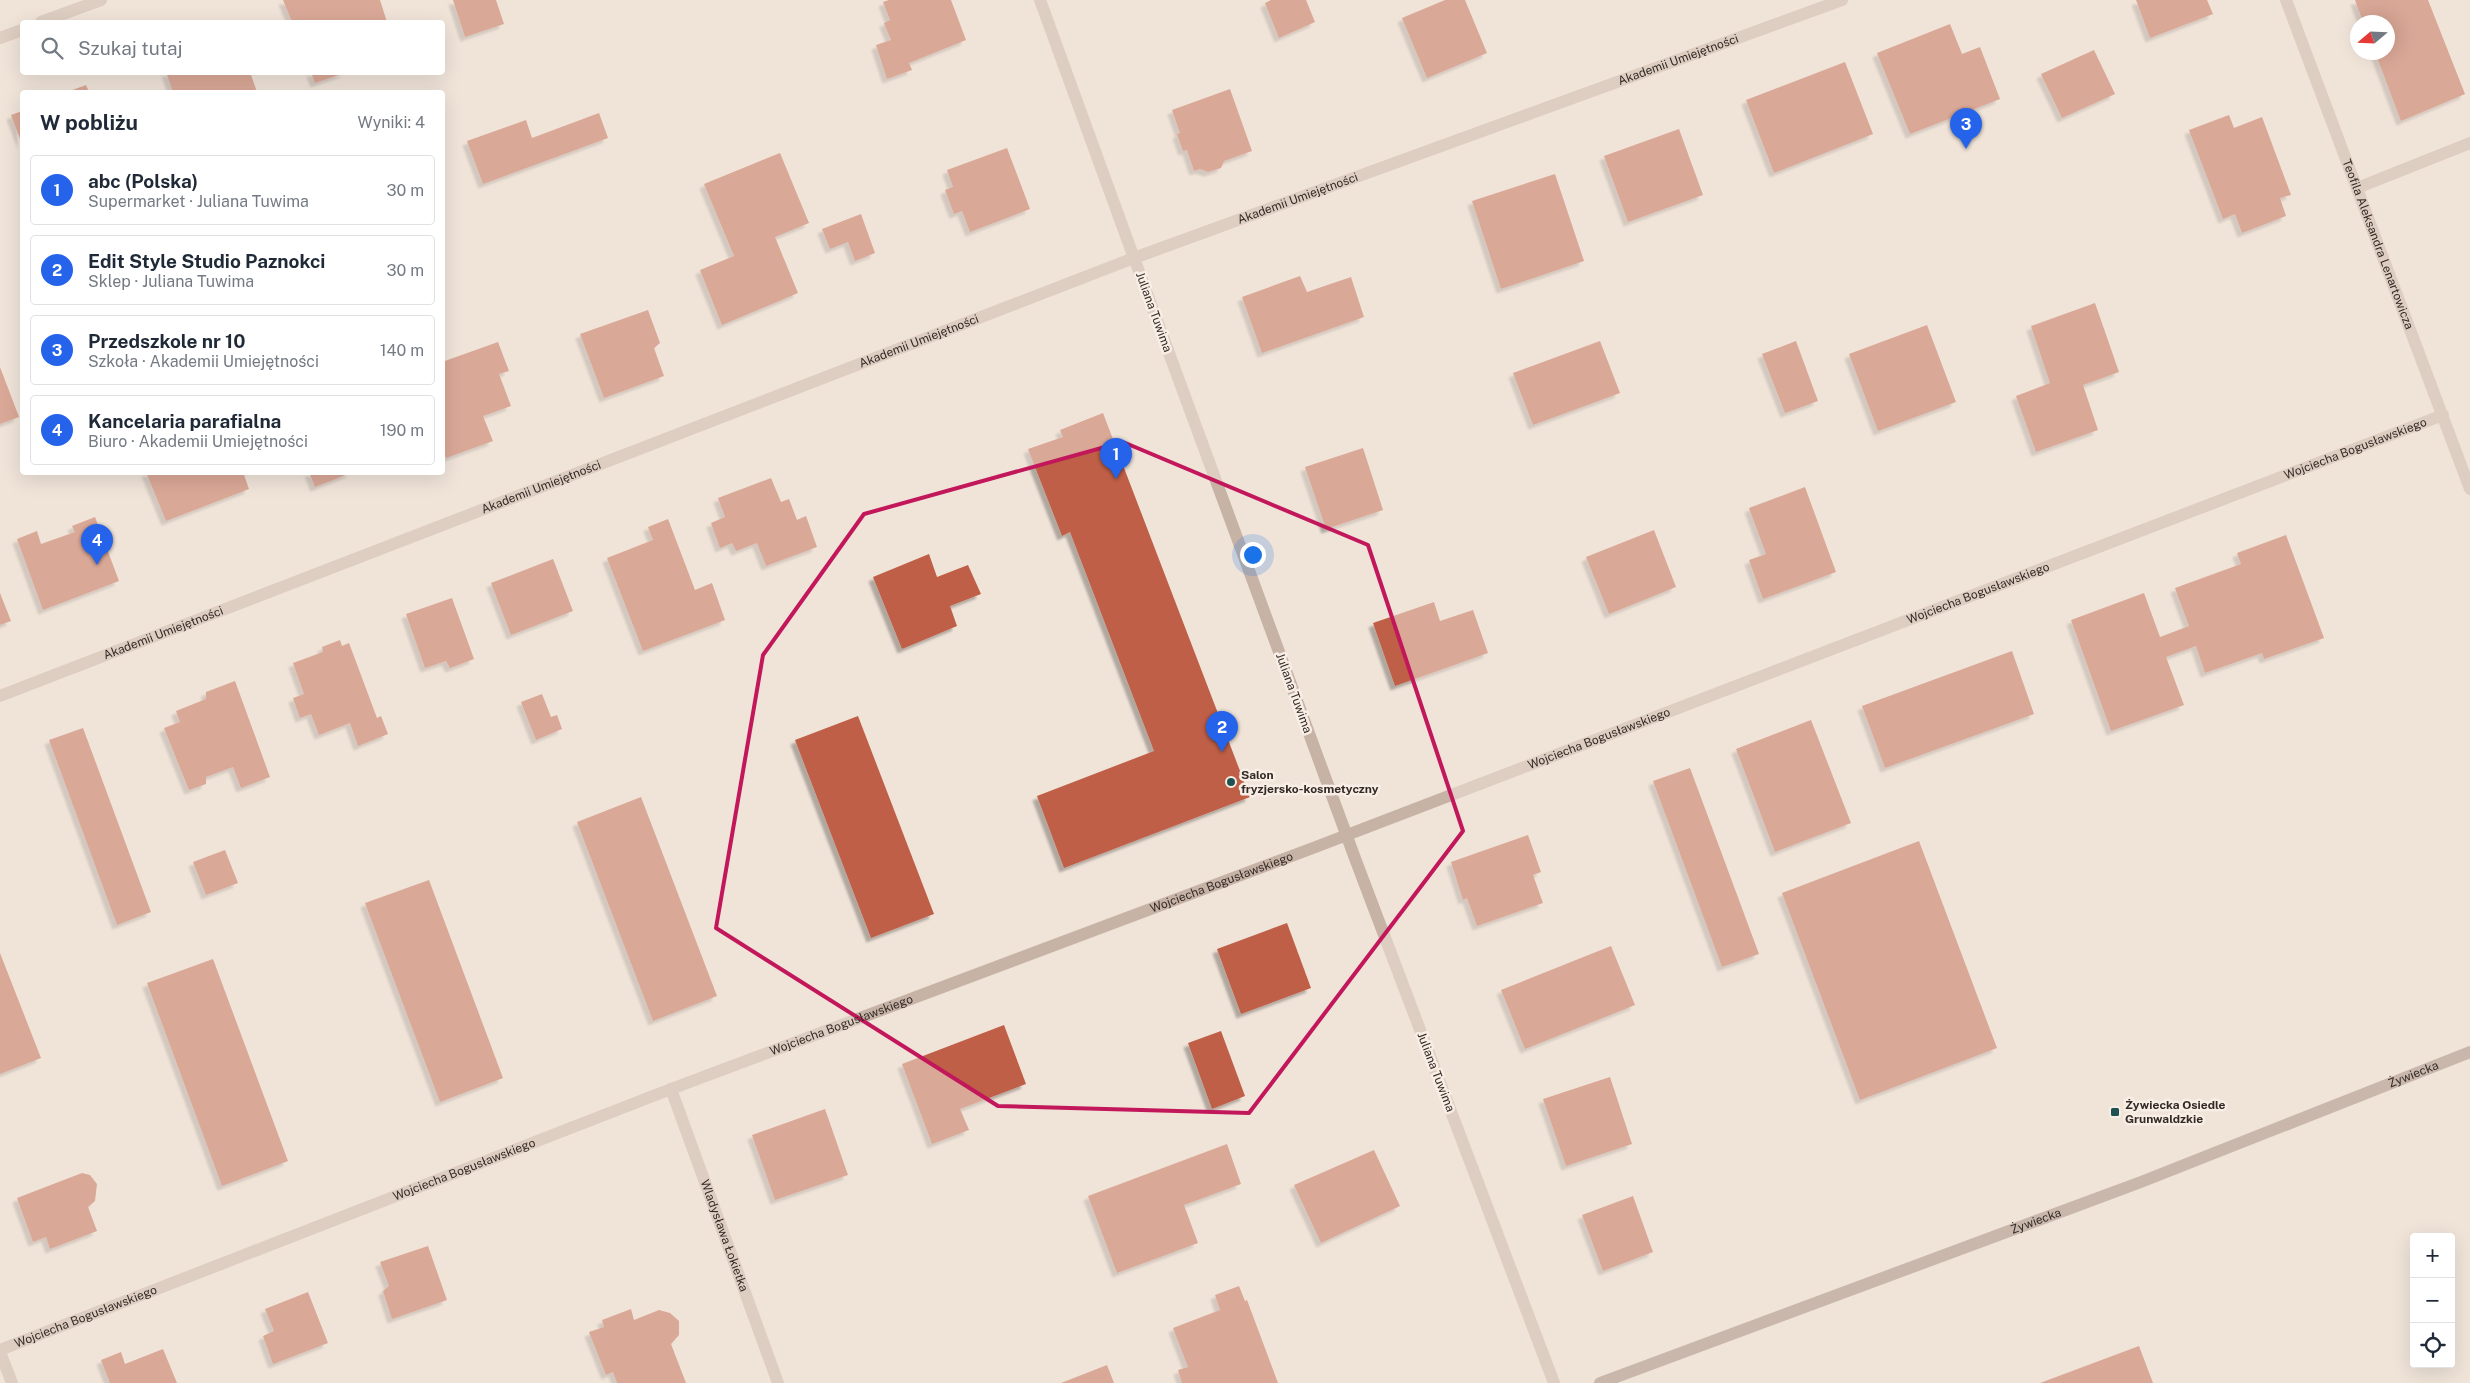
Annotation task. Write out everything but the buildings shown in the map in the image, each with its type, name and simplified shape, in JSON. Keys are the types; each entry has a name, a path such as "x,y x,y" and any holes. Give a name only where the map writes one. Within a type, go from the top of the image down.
{"main road":[{"name":"Żywiecka","path":"1600,1383 2141,1182 2470,1052"}],"street":[{"path":"46,20 101,0"},
{"name":"Juliana Tuwima","path":"1040,0 1346,835 1554,1383"},
{"name":"Akademii Umiejętności","path":"0,696 1134,258 1842,0"},
{"name":"Teofila Aleksandra Lenartowicza","path":"2286,0 2470,489"},
{"path":"0,38 20,31"},
{"path":"2357,188 2470,143"},
{"name":"Wojciecha Bogusławskiego","path":"0,1351 672,1089 1346,835 2442,415"},
{"name":"Wladysława Łokietka","path":"672,1089 778,1383"},
{"path":"0,1351 12,1383"}],"highlighted area":[{"path":"1123,442 1368,545 1463,831 1249,1113 998,1106 716,928 763,655 864,514"}],"place":[{"name":"Przedszkole nr 10","path":"1966,149"},
{"name":"abc (Polska)","path":"1116,479"},
{"name":"Kancelaria parafialna","path":"97,565"},
{"name":"Edit Style Studio Paznokci","path":"1222,752"},
{"name":"Salon fryzjersko-kosmetyczny","path":"1231,782"},
{"name":"Żywiecka Osiedle Grunwaldzkie","path":"2115,1112"}]}
